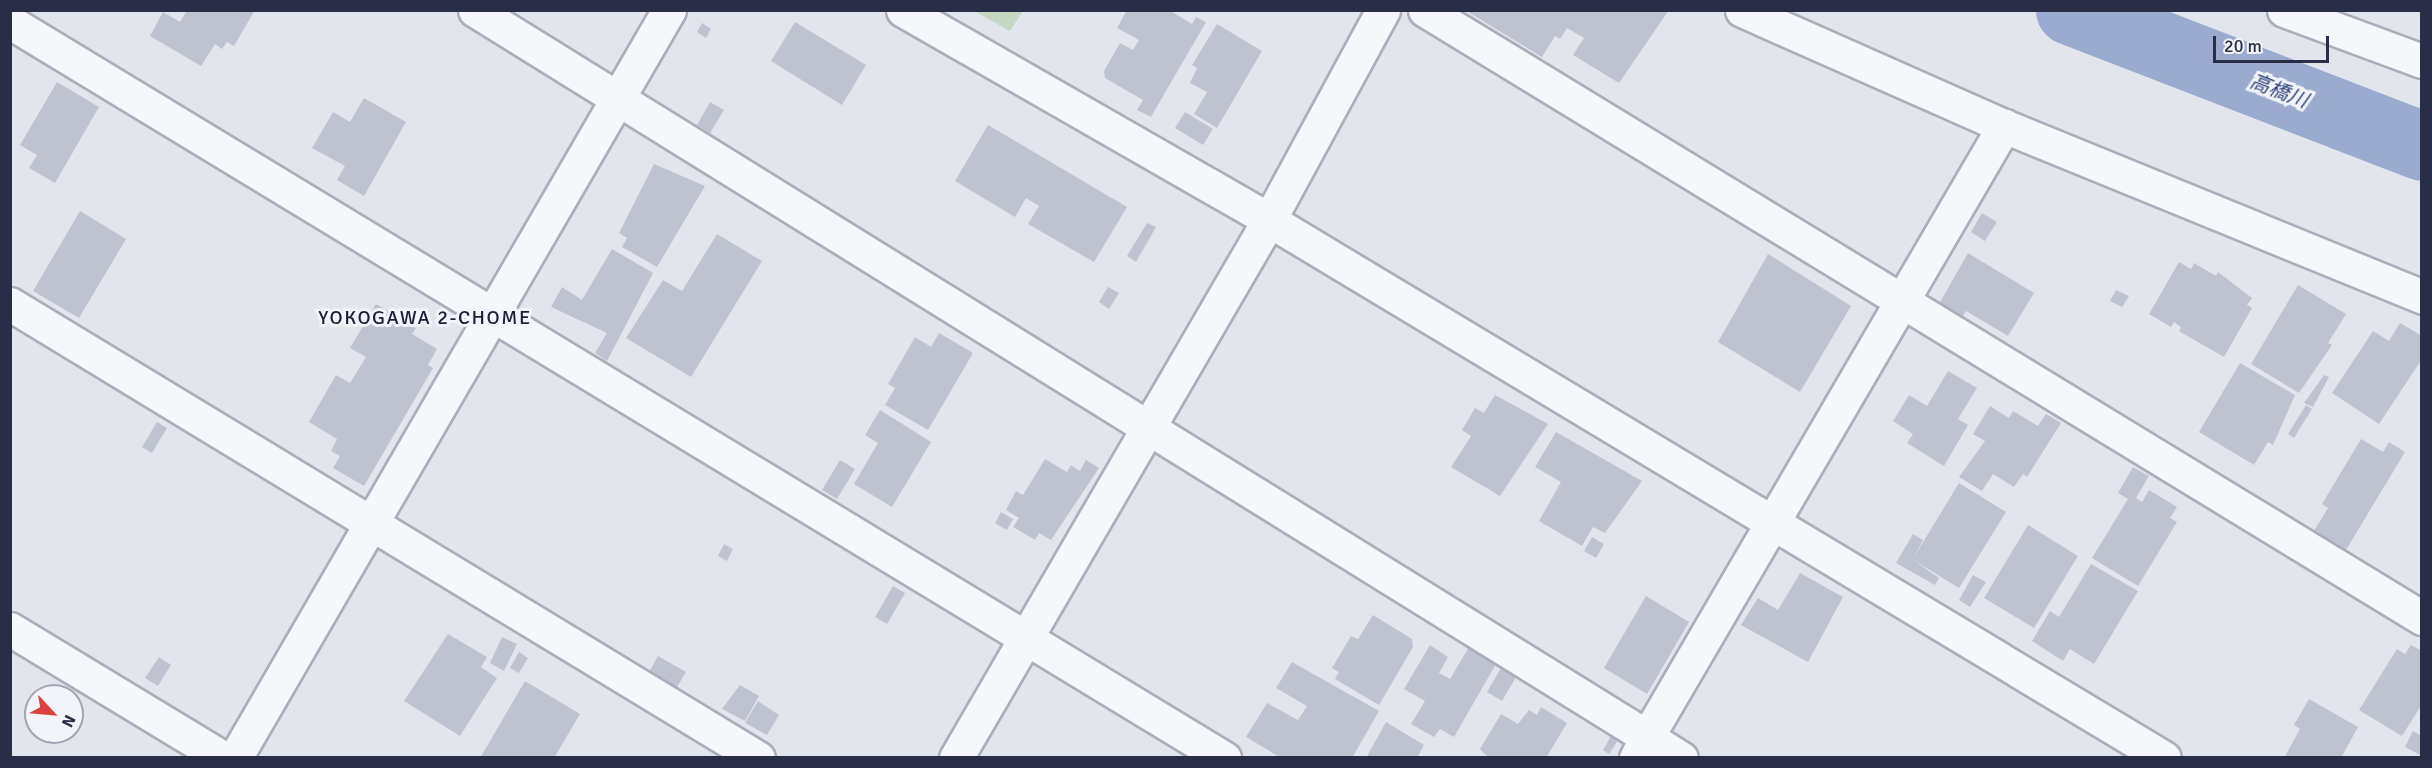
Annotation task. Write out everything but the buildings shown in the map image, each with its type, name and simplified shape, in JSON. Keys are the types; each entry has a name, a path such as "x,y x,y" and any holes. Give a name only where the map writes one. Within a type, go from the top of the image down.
{"street":[{"path":"475,10 1146,425 1642,747 1681,758"},
{"path":"235,758 490,312 619,99 669,10"},
{"path":"903,10 1269,220 2164,758"},
{"path":"956,758 1146,425 1269,220 1383,10"},
{"path":"1425,10 1902,304 2421,618"},
{"path":"1742,10 2004,126 2421,297"},
{"path":"2284,10 2421,61"},
{"path":"10,22 1028,635 1224,758"},
{"path":"1642,747 2004,126"},
{"path":"10,304 758,758"},
{"path":"10,629 223,758"}],"green space":[{"path":"974,11 1023,11 1010,31"}],"waterway":[{"name":"高橋川","path":"2070,10 2422,146"}],"district":[{"name":"YOKOGAWA 2-CHOME","path":"425,317"}]}
